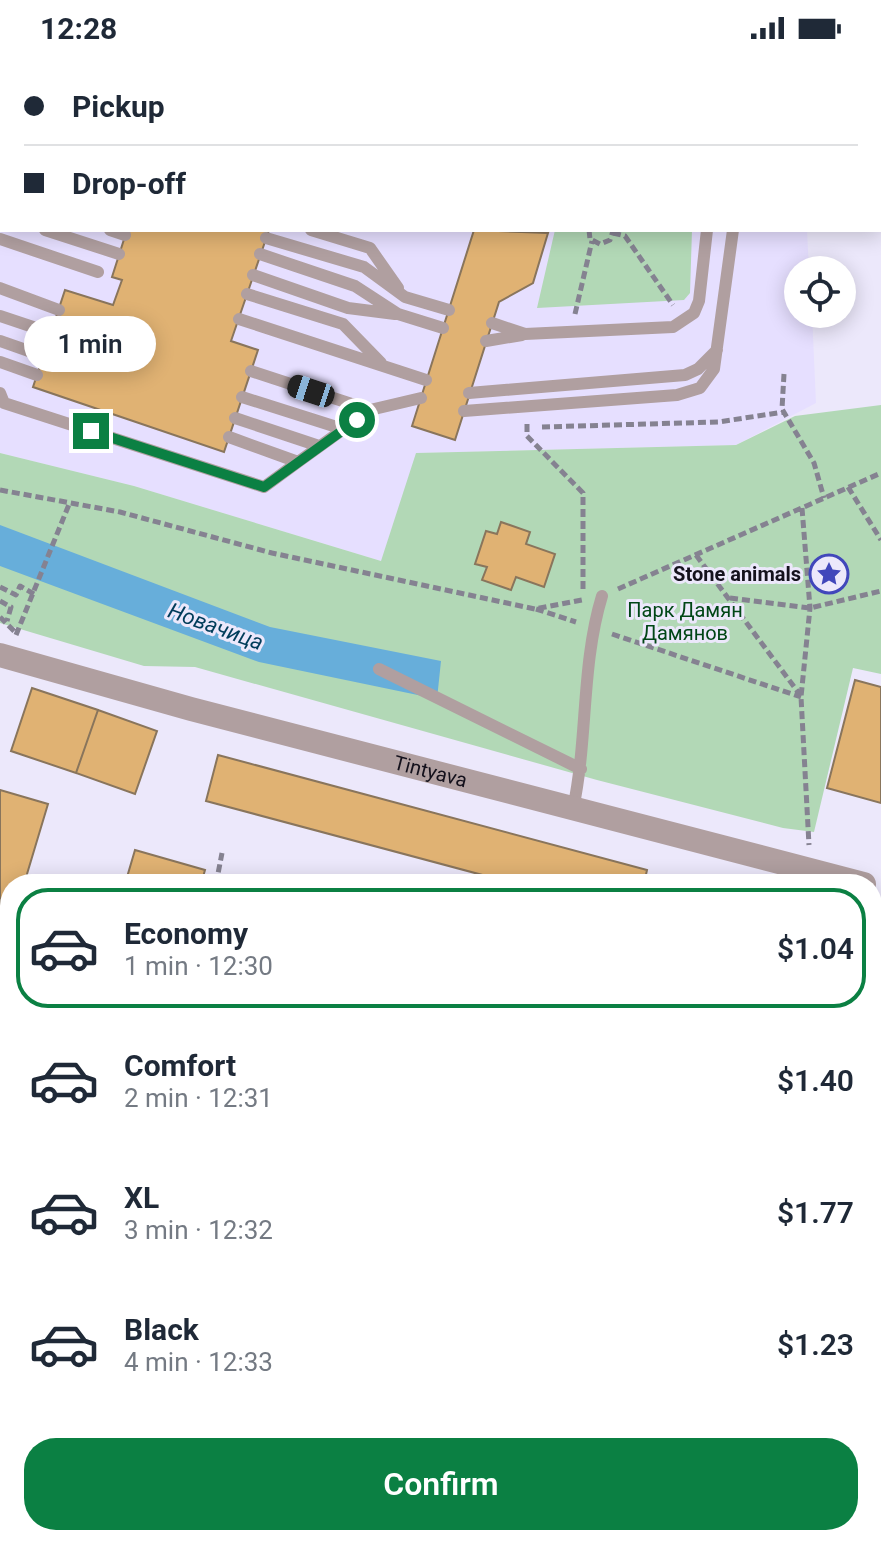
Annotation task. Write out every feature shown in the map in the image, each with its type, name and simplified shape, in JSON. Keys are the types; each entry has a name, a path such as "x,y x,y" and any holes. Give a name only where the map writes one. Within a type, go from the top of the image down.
{"street":[{"name":"Tintyava","path":"0,655 573,809 796,874"}],"lane":[{"path":"51,232 119,254"},
{"path":"116,232 125,235"},
{"path":"318,232 370,248 405,297"},
{"path":"486,341 525,334 660,330 685,322 694,313 699,301 707,232"},
{"path":"464,411 689,392 708,380 717,350 733,232"},
{"path":"266,238 364,267 405,297 449,310"},
{"path":"0,239 98,272"},
{"path":"260,254 355,286 398,314"},
{"path":"253,275 348,308 398,314 443,328"},
{"path":"0,288 59,310"},
{"path":"247,294 343,324 383,366"},
{"path":"0,316 51,333"},
{"path":"239,319 426,380"},
{"path":"492,323 525,334"},
{"path":"0,341 43,356"},
{"path":"469,393 685,375 698,369 717,350"},
{"path":"0,362 37,375"},
{"path":"251,371 370,410"},
{"path":"0,393 4,403 264,487 370,410 421,398"},
{"path":"242,397 343,429"},
{"path":"235,418 319,446"},
{"path":"229,437 298,462"},
{"path":"573,809 581,769 593,628 602,596"},
{"path":"379,669 581,769"}],"path":[{"path":"571,333 592,241 590,232"},
{"path":"592,241 604,244 613,232 625,236 685,322"},
{"path":"784,374 784,412 814,463 824,498"},
{"path":"527,407 527,436 583,493 583,599"},
{"path":"514,429 718,422 784,412"},
{"path":"535,609 602,596 881,473"},
{"path":"848,487 881,540"},
{"path":"0,490 120,512 272,553 535,609 801,697"},
{"path":"0,617 17,633 70,502"},
{"path":"802,508 810,608 801,697 809,834"},
{"path":"696,555 801,697"},
{"path":"0,587 16,595 20,586 34,594"},
{"path":"729,598 810,608 881,591"},
{"path":"0,601 11,607 7,621"},
{"path":"218,874 222,853"}],"shaded area":[{"path":"0,232 807,232 808,256 784,256 784,328 813,328 816,403 736,445 417,453 381,561 134,486 0,453"}],"green space":[{"path":"555,232 692,232 690,293 684,300 537,308"},
{"name":"Парк Дамян Дамянов","path":"881,405 881,674 853,668 814,832 783,828 597,780 195,667 144,666 0,623 0,453 134,486 381,561 416,453 736,445 795,416"}],"water":[{"name":"Новачица","path":"0,525 270,627 441,661 437,699 259,662 0,566"}],"building":[{"path":"126,232 268,232 231,341 258,350 224,452 33,387 65,290 113,305 122,280 112,277"},
{"path":"473,232 548,233 533,283 499,302 455,440 412,426"},
{"path":"501,522 530,532 526,544 555,554 544,587 516,577 511,590 482,580 487,567 475,564 486,531 497,534"},
{"path":"855,680 881,687 881,803 827,788"},
{"path":"32,688 98,710 76,773 11,751"},
{"path":"98,710 157,731 135,794 76,773"},
{"path":"218,755 647,870 646,874 479,874 206,801"},
{"path":"0,790 48,804 27,874 0,874"},
{"path":"135,850 205,870 204,874 128,874"}],"place":[{"name":"Stone animals","path":"829,574"}],"route":[{"path":"91,431 264,487 357,420"}]}
